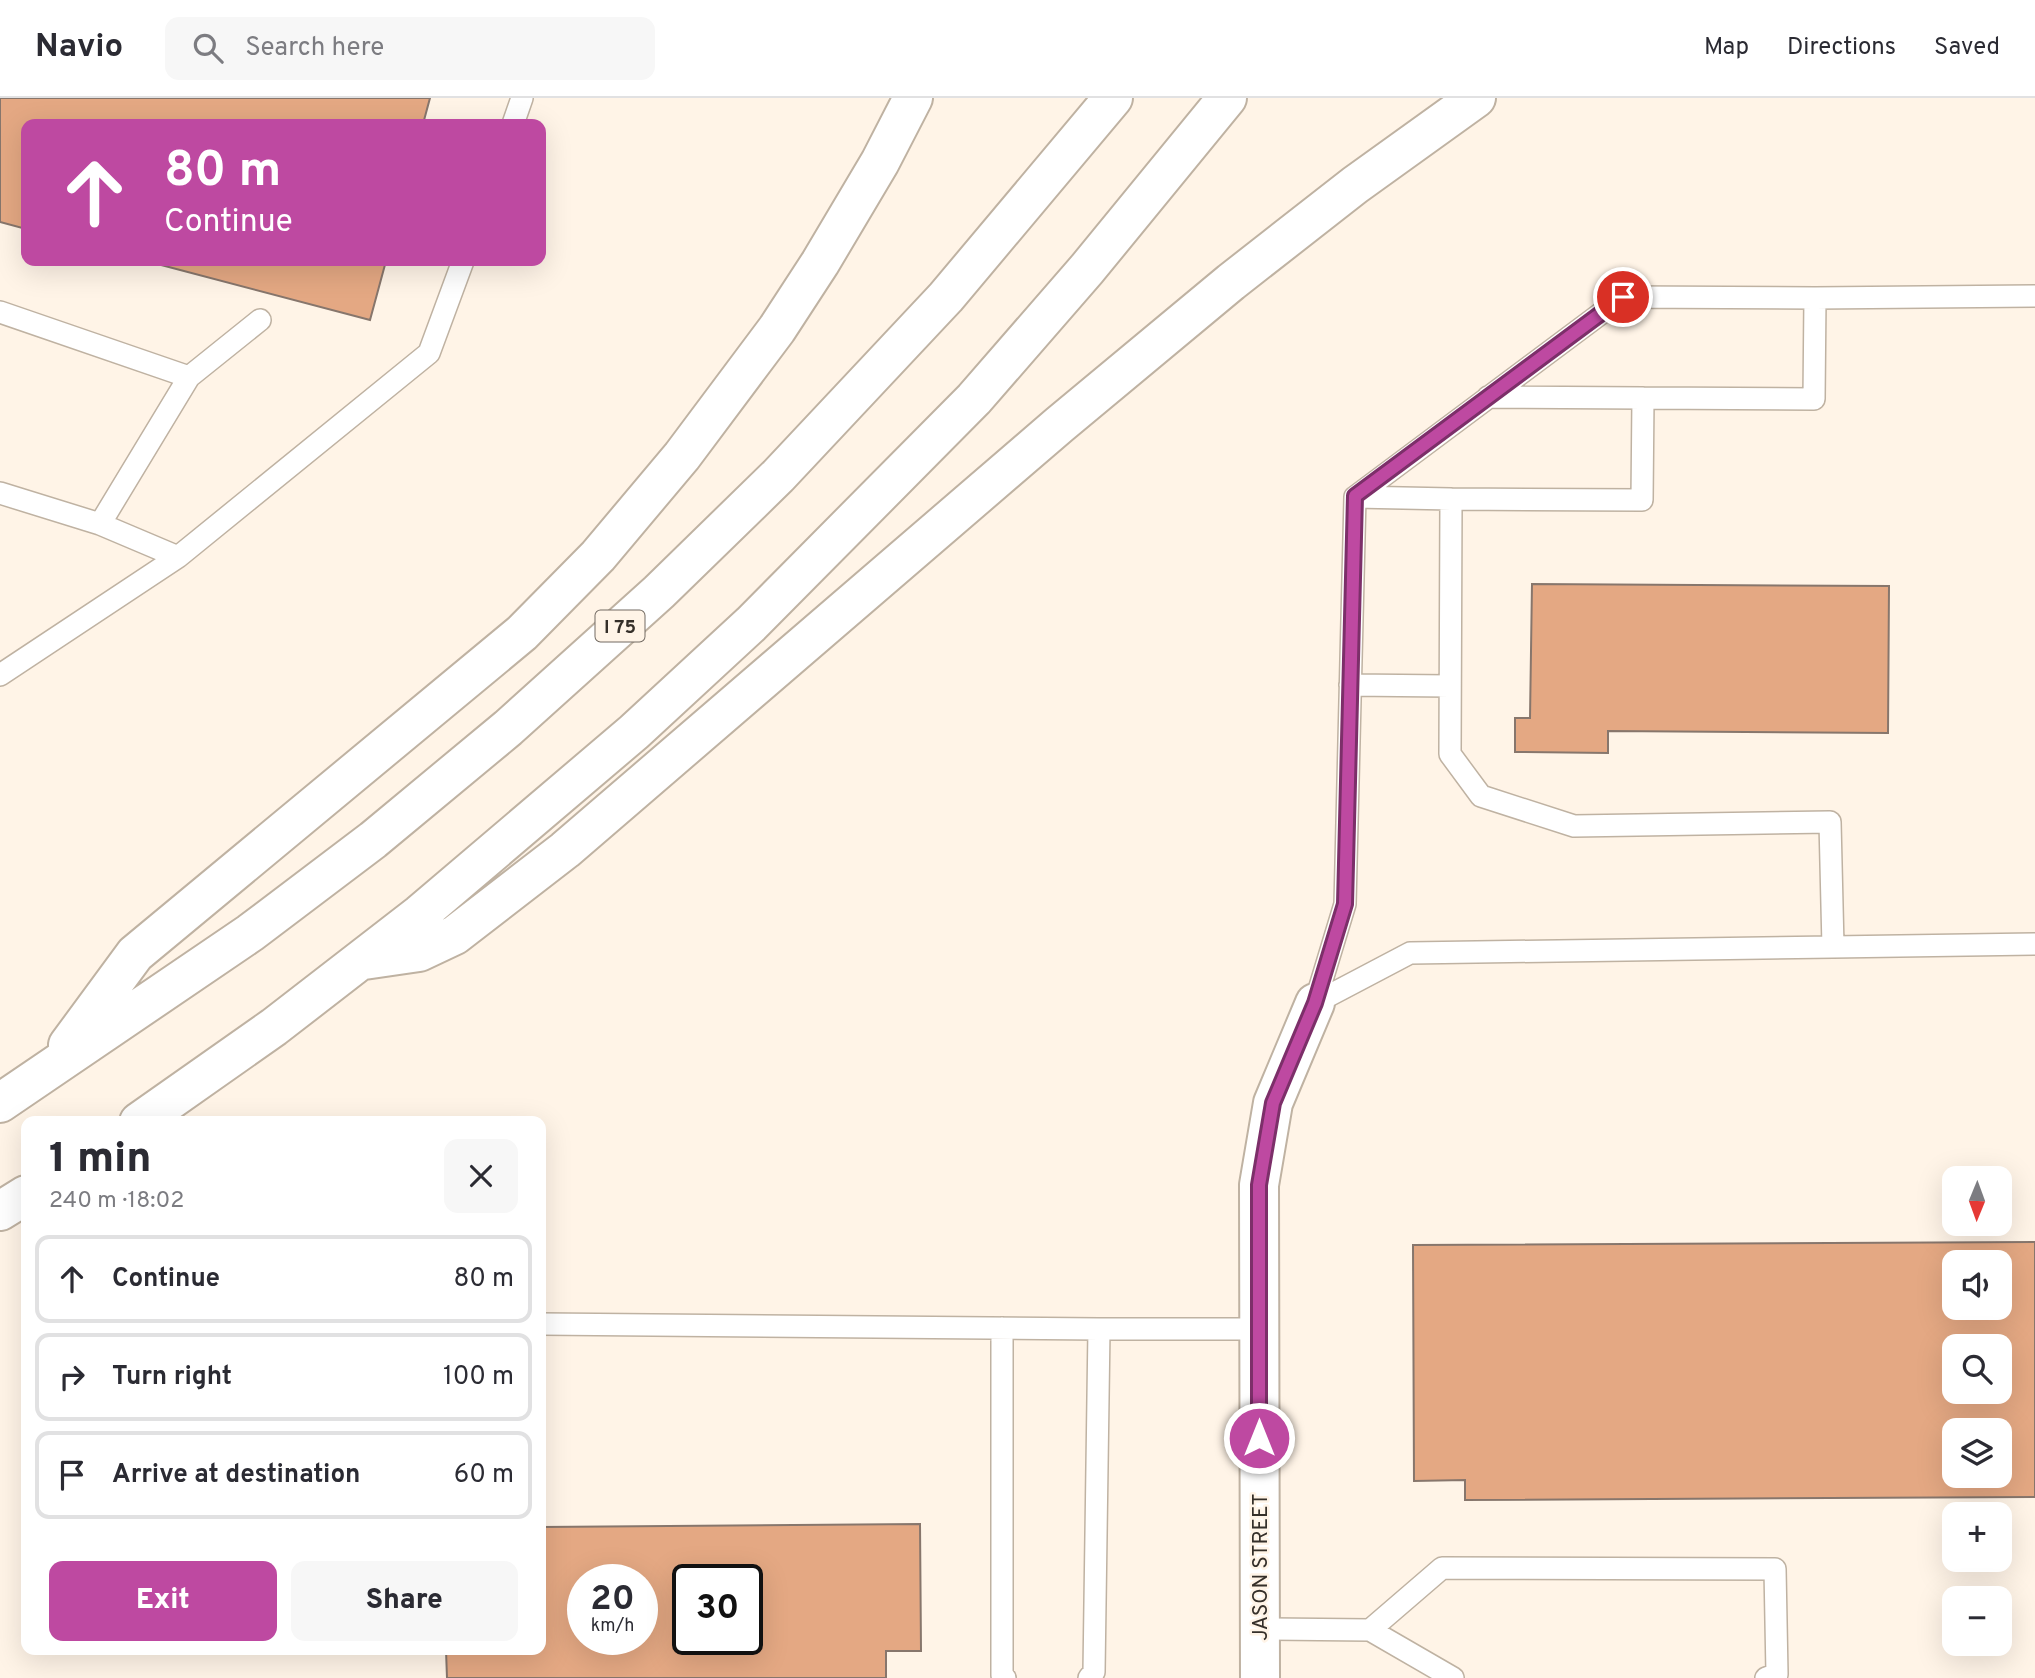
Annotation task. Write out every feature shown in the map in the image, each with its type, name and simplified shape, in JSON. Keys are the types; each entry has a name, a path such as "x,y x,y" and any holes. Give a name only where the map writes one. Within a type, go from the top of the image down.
{"main road":[{"path":"51,1070 135,954 522,633 598,556 682,456 777,329 880,162 913,98"},
{"name":"I 75","path":"0,1103 250,933 373,840 508,728 659,592 778,476 946,297 1113,98"},
{"path":"148,1116 214,1071 362,961 634,732 751,624 974,399 1087,269 1227,98"},
{"path":"362,961 419,951 455,935 565,850 1038,443 1231,282 1355,185 1476,98"},
{"name":"JASON STREET","path":"1260,1678 1259,1185 1273,1103 1315,1003"},
{"path":"0,1212 21,1198"}],"lane":[{"path":"515,119 522,98"},
{"path":"0,675 178,557 429,353 461,266"},
{"path":"1355,496 1623,297 2035,296"},
{"path":"1488,397 1814,399 1815,298"},
{"path":"0,312 189,377"},
{"path":"100,524 189,377 260,320"},
{"path":"1355,496 1642,500 1643,398"},
{"path":"0,493 100,524 178,557"},
{"path":"1315,1003 1345,904 1355,496"},
{"path":"1451,499 1450,754 1481,796 1574,826 1830,822 1833,947"},
{"path":"1350,685 1450,686"},
{"path":"1315,1003 1410,953 2035,944"},
{"path":"546,1324 1259,1329"},
{"path":"1003,1328 1002,1675 1005,1678"},
{"path":"1089,1678 1094,1672 1099,1329"},
{"path":"1370,1630 1442,1568 1775,1569 1777,1674 1766,1678"},
{"path":"1260,1629 1370,1630 1453,1678"}],"building":[{"path":"0,98 430,98 424,119 21,119 21,228 0,222"},
{"path":"165,266 385,266 370,320"},
{"path":"1532,584 1889,586 1888,733 1608,731 1608,753 1515,752 1515,718 1530,718"},
{"path":"2035,1242 2035,1497 1465,1500 1465,1480 1414,1481 1413,1245"},
{"path":"920,1524 921,1651 886,1651 886,1678 447,1678 446,1655 546,1655 546,1527"}],"route":[{"path":"1259,1438 1259,1185 1273,1103 1315,1003 1345,904 1355,496 1623,297"}]}
